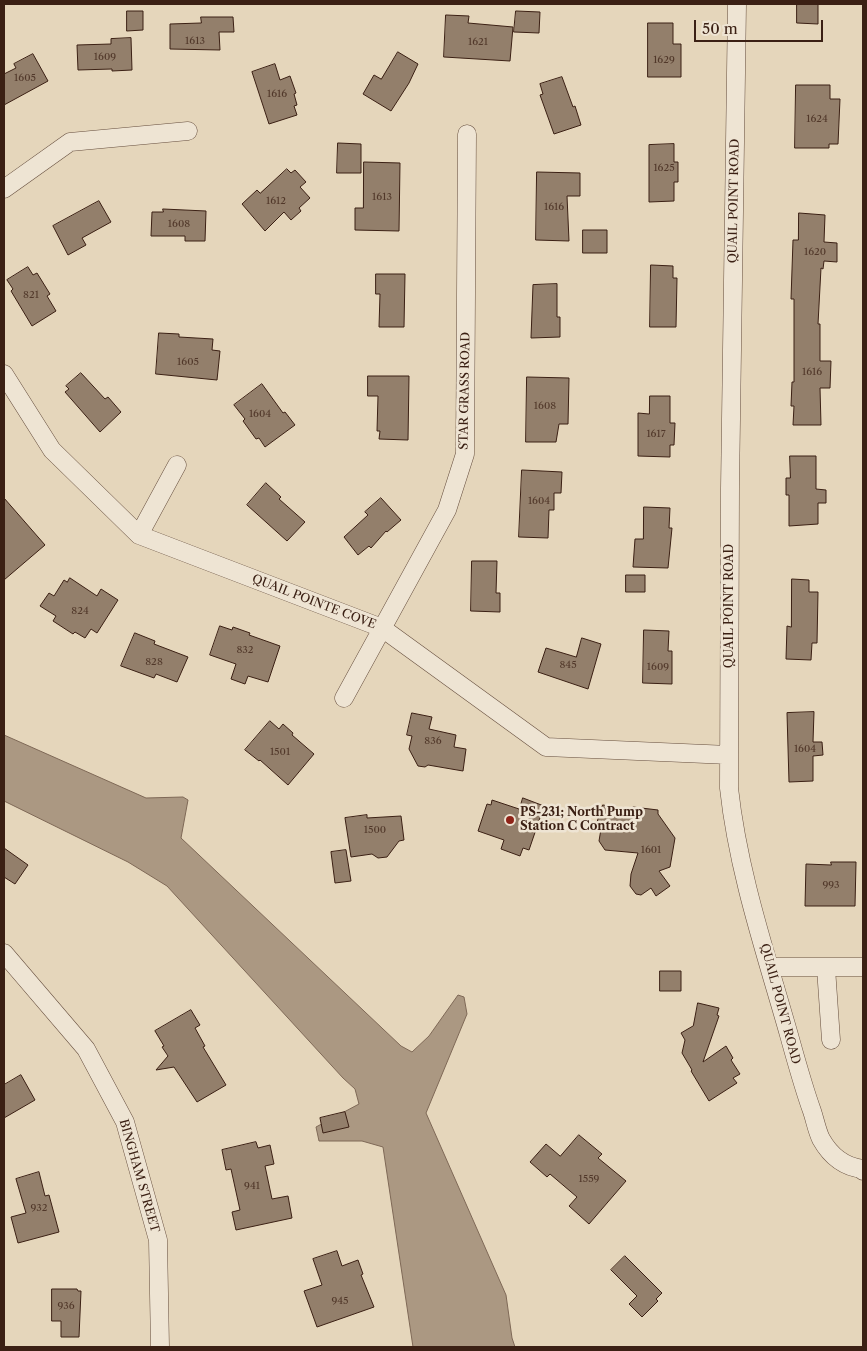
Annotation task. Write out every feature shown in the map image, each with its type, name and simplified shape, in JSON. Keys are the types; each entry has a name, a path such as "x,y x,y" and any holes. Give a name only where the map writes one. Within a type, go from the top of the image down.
{"street":[{"name":"QUAIL POINT ROAD","path":"737,4 730,488 729,788 733,827 770,968 820,1137 828,1150 840,1161 854,1168 863,1169 863,1171"},
{"path":"4,189 70,142 188,131"},
{"name":"STAR GRASS ROAD","path":"344,698 446,510 464,454 467,134"},
{"name":"QUAIL POINTE COVE","path":"4,374 52,450 139,535 382,628 546,747 729,755"},
{"path":"139,535 177,465"},
{"name":"BINGHAM STREET","path":"4,953 86,1049 125,1122 158,1240 160,1347"},
{"path":"770,968 863,967"},
{"path":"826,968 831,1040"}],"shaded area":[{"path":"4,735 146,798 183,797 188,800 181,838 401,1046 412,1052 429,1036 458,995 464,997 467,1014 426,1113 506,1295 515,1347 413,1347 383,1147 362,1141 319,1141 316,1127 359,1104 355,1089 167,886 128,862 4,801"}],"building":[{"path":"797,4 818,4 818,24 797,23"},
{"path":"127,11 143,11 143,30 127,31"},
{"path":"516,11 540,12 539,33 514,32"},
{"path":"446,15 469,16 468,23 513,27 510,61 444,57"},
{"path":"201,17 233,17 234,32 219,32 220,50 170,49 170,24 201,23"},
{"path":"648,23 673,23 673,44 681,44 681,77 648,77"},
{"path":"131,38 132,70 78,70 77,45 111,44 111,39"},
{"path":"398,52 418,64 409,83 391,111 363,94 374,75 381,79"},
{"path":"33,54 48,81 4,105 4,74 16,68 14,64"},
{"path":"275,64 280,80 290,76 296,93 294,94 297,105 294,106 297,115 269,124 252,72"},
{"path":"562,77 581,125 554,134 540,95 543,94 540,84"},
{"path":"796,85 830,85 830,99 840,99 838,144 829,144 829,148 795,148"},
{"path":"338,143 361,144 361,173 337,173"},
{"path":"674,144 674,162 678,162 678,182 674,182 674,201 649,202 649,145"},
{"path":"364,162 400,163 399,231 355,230 355,208 363,208"},
{"path":"287,169 291,173 295,170 306,182 300,187 310,198 299,208 301,211 291,220 284,212 265,231 242,204 257,190 260,193"},
{"path":"537,172 580,173 580,196 567,196 569,241 536,240"},
{"path":"99,201 111,222 82,238 86,245 68,255 53,226"},
{"path":"163,209 206,211 205,241 185,241 185,236 151,236 152,212 163,212"},
{"path":"799,213 825,215 824,242 837,243 837,262 824,261 823,269 821,268 818,324 820,324 820,361 831,361 830,388 820,388 821,425 793,425 794,406 791,406 792,382 794,382 794,299 791,299 793,240 798,240"},
{"path":"583,230 607,230 607,253 583,253"},
{"path":"651,265 673,266 673,278 677,278 676,327 650,327"},
{"path":"28,267 33,275 37,273 50,294 47,296 56,311 32,326 11,291 13,289 7,280"},
{"path":"376,274 405,274 404,327 379,327 380,294 376,294"},
{"path":"557,284 557,317 560,317 560,337 531,338 533,285"},
{"path":"159,333 179,334 179,337 213,339 212,350 220,351 217,380 156,374"},
{"path":"81,373 105,399 108,397 121,412 100,432 65,392 69,389 66,386"},
{"path":"368,376 409,376 408,440 379,439 380,431 377,431 378,396 368,396"},
{"path":"527,377 569,378 568,424 559,424 556,442 526,442"},
{"path":"262,384 283,413 285,412 295,425 265,447 259,438 256,439 243,421 245,419 234,405"},
{"path":"650,396 670,396 670,423 675,423 674,445 670,445 670,457 638,456 638,413 649,414"},
{"path":"790,456 816,456 816,489 826,490 826,503 818,503 818,524 789,526 789,495 786,495 786,478 790,478"},
{"path":"522,470 562,472 561,493 554,493 554,510 549,510 548,538 519,537"},
{"path":"266,483 281,497 279,499 305,522 287,541 247,505"},
{"path":"4,498 45,545 4,580"},
{"path":"381,498 401,520 386,531 371,548 369,546 358,555 344,537 368,515 365,512"},
{"path":"644,507 670,508 669,528 672,528 668,568 633,567 635,539 643,539"},
{"path":"472,561 497,561 496,593 500,593 500,612 471,611"},
{"path":"626,575 645,575 645,592 626,592"},
{"path":"70,578 97,596 101,589 118,600 97,633 91,629 85,638 75,632 73,634 53,621 56,616 40,606 49,593 54,596 64,580 67,582"},
{"path":"792,579 809,580 809,592 818,592 817,643 812,643 811,660 786,659 787,626 791,627"},
{"path":"220,626 232,630 233,627 280,646 268,682 248,676 245,684 231,679 236,664 210,655"},
{"path":"644,630 669,631 668,651 672,651 672,684 643,683"},
{"path":"135,633 155,641 154,644 188,657 177,682 156,674 154,678 121,666"},
{"path":"582,638 601,644 588,689 538,672 546,648 576,657"},
{"path":"814,712 813,742 822,742 823,755 813,756 813,781 789,782 787,713"},
{"path":"412,713 432,717 429,729 456,735 454,747 466,749 463,771 428,765 425,767 418,766 409,749 412,736 407,735"},
{"path":"270,721 279,729 283,724 293,733 292,735 314,754 288,785 260,760 245,750"},
{"name":"PS-231; North Pump Station C Contract","path":"523,798 544,806 529,850 523,848 520,856 501,849 504,840 478,831 487,804 491,805 492,800 519,809"},
{"path":"603,805 629,810 633,807 658,810 658,814 675,838 670,867 659,871 670,886 656,896 651,888 641,895 636,894 630,886 631,874 638,853 605,850 599,841 601,829 597,823"},
{"path":"367,815 367,818 401,816 404,840 399,841 387,857 378,858 372,854 351,857 345,818"},
{"path":"4,848 28,865 15,884 4,877"},
{"path":"346,850 351,881 335,883 331,852"},
{"path":"831,862 856,862 855,906 805,906 806,864 831,865"},
{"path":"660,971 681,971 681,991 660,991"},
{"path":"698,1003 719,1008 717,1015 719,1016 703,1062 726,1046 733,1058 731,1060 740,1074 733,1078 737,1083 709,1101 682,1053 685,1040 681,1033 693,1026"},
{"path":"191,1010 200,1025 195,1028 205,1046 203,1047 226,1085 197,1102 174,1067 156,1070 168,1056 155,1031"},
{"path":"21,1075 35,1100 4,1118 4,1085"},
{"path":"345,1112 349,1127 323,1133 320,1118"},
{"path":"579,1135 602,1154 598,1158 626,1181 589,1224 569,1206 577,1197 550,1174 547,1177 530,1162 546,1144 560,1156"},
{"path":"256,1142 258,1148 270,1145 274,1164 265,1166 272,1199 288,1196 292,1218 236,1230 232,1212 240,1210 231,1169 226,1170 222,1150"},
{"path":"39,1172 45,1196 49,1195 59,1232 18,1243 11,1217 26,1213 16,1179"},
{"path":"337,1251 342,1266 358,1260 363,1274 361,1275 374,1307 317,1327 304,1291 322,1285 313,1259"},
{"path":"625,1256 662,1293 656,1299 658,1301 642,1317 629,1304 637,1296 611,1270"},
{"path":"52,1289 77,1289 81,1291 79,1337 61,1337 61,1321 52,1321"}],"place":[{"name":"PS-231; North Pump Station C Contract","path":"510,820"}]}
